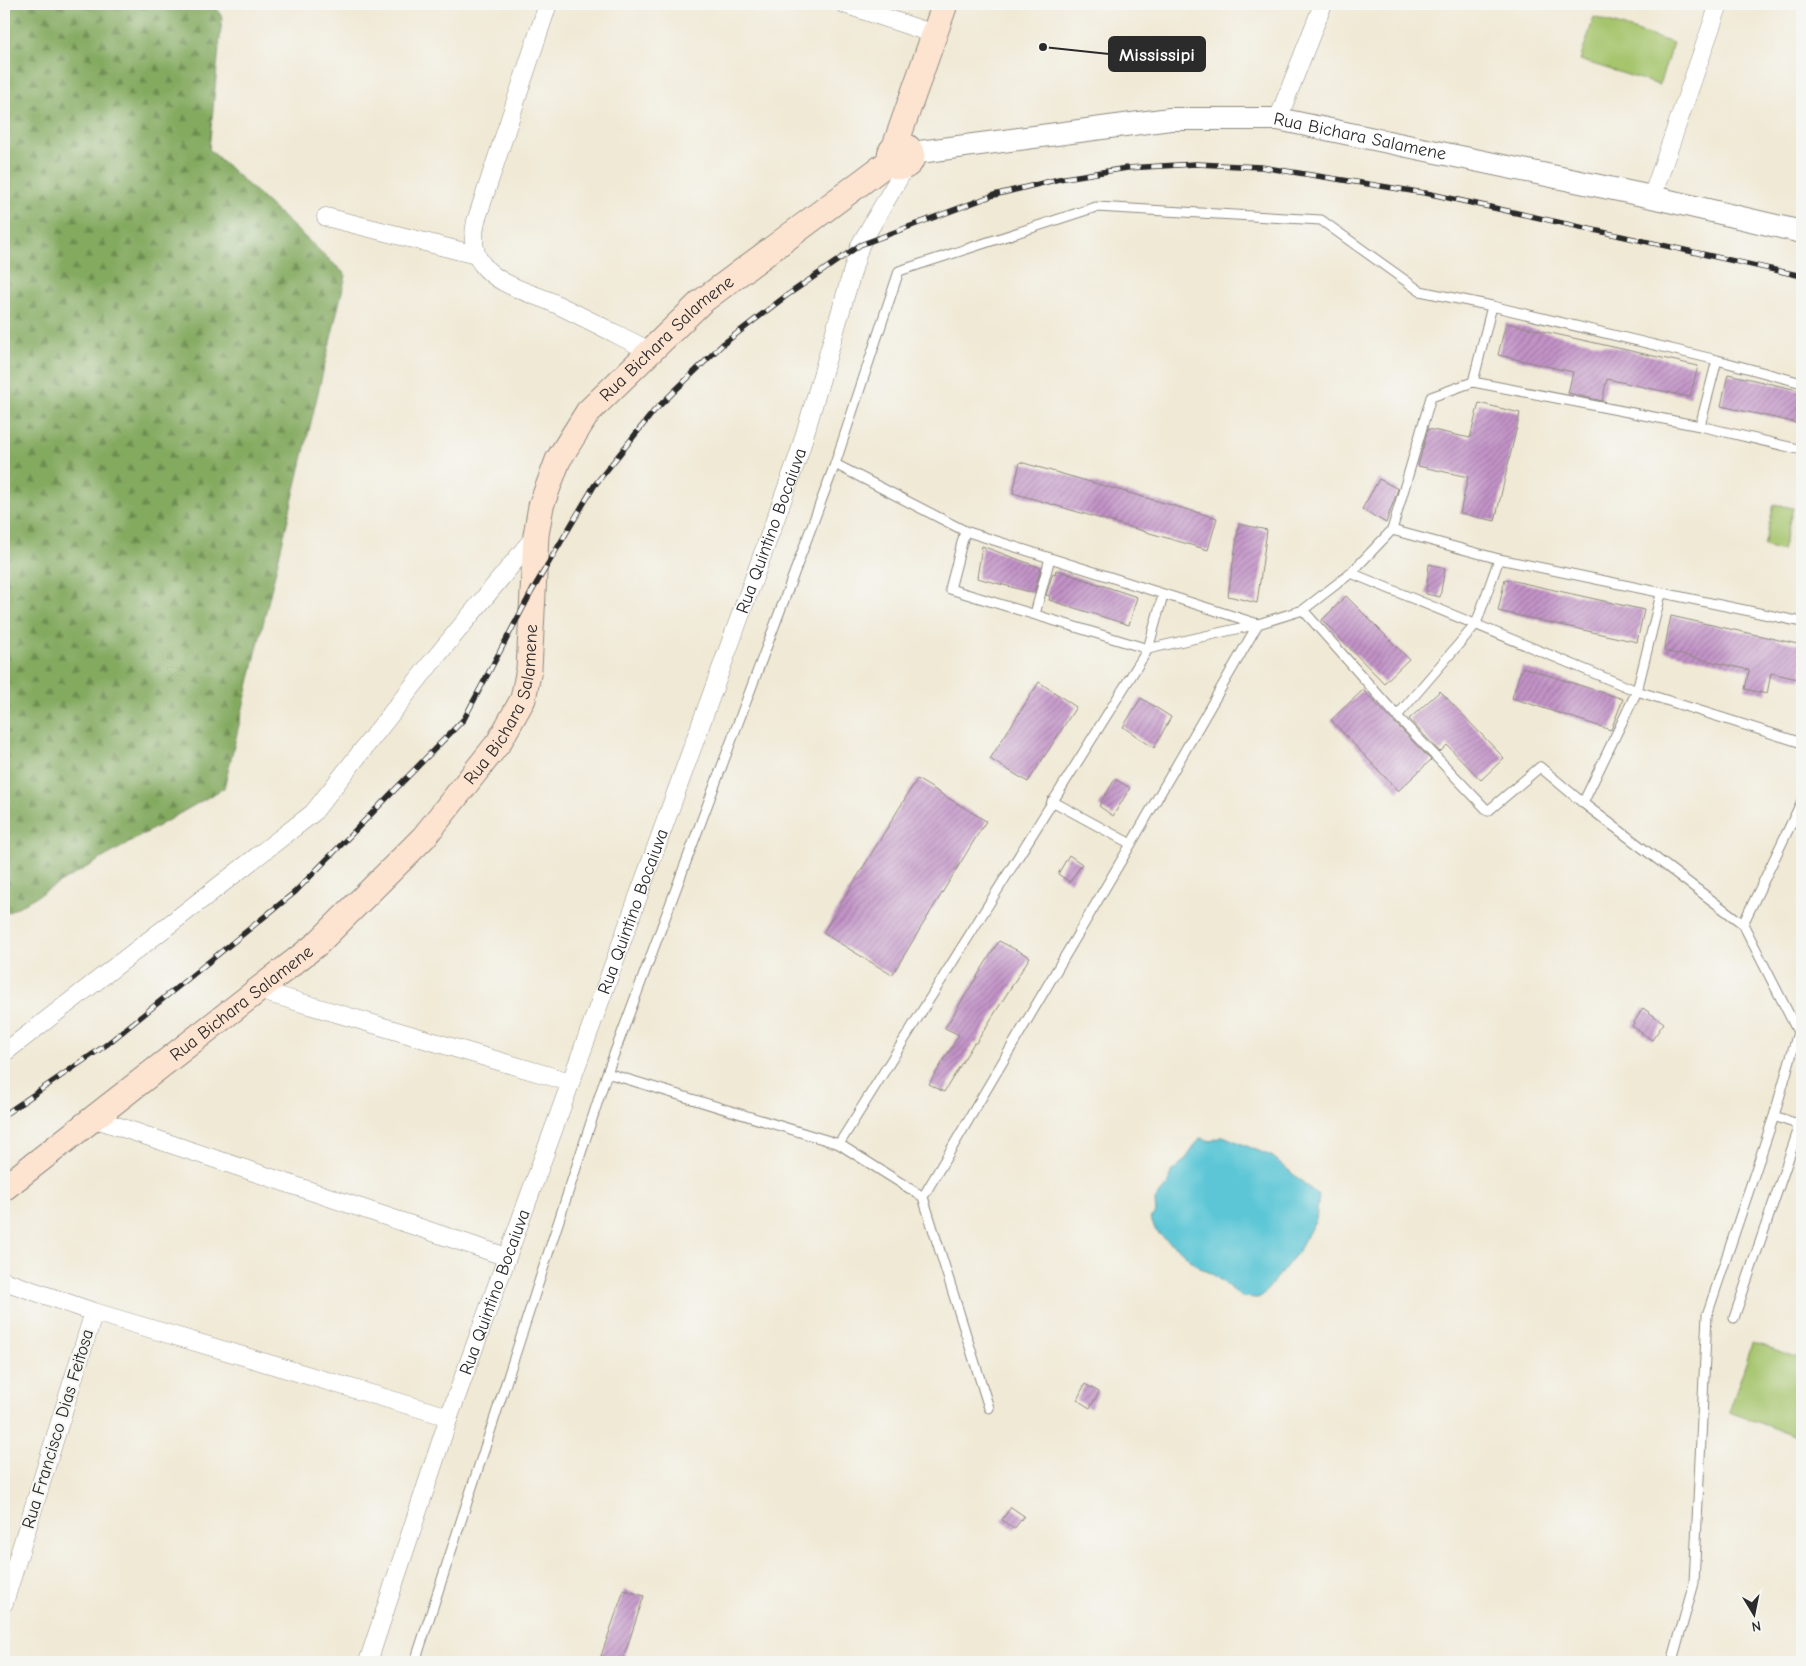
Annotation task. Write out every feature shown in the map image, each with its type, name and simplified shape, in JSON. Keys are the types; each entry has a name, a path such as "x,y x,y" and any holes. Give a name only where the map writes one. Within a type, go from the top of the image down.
{"main road":[{"name":"Rua Quintino Bocaiuva","path":"901,156 934,34 945,4"},
{"name":"Rua Bichara Salamene","path":"4,1188 317,944 424,837 498,742 523,699 529,669 536,535 541,506 558,460 588,412 701,302 901,156"}],"street":[{"path":"548,4 476,221 473,236 476,255 480,263 487,270 505,282 556,304 650,351"},
{"path":"844,4 934,34"},
{"path":"1278,119 1323,4"},
{"path":"1652,197 1719,4"},
{"name":"Rua Bichara Salamene","path":"901,156 1170,120 1278,119 1652,197 1802,232"},
{"name":"Rua Quintino Bocaiuva","path":"368,1662 449,1417 799,454 860,245 901,156"},
{"path":"326,217 476,255"},
{"path":"4,1053 313,813 427,668 536,535"},
{"path":"258,990 570,1082"},
{"path":"93,1118 507,1257"},
{"path":"4,1282 94,1312 449,1417"},
{"name":"Rua Francisco Dias Feitosa","path":"4,1604 94,1312"}],"lane":[{"path":"415,1662 607,1073 835,464 899,271 1096,208 1321,220 1420,291 1492,306 1717,360 1802,383"},
{"path":"1473,382 1492,306"},
{"path":"1700,426 1717,360"},
{"path":"965,531 950,589 1148,649 1258,624 1304,610 1351,572 1392,530 1431,397 1473,382 1700,426 1802,450"},
{"path":"835,464 965,531 1258,624"},
{"path":"1392,530 1499,559 1802,622"},
{"path":"1035,614 1050,558"},
{"path":"1397,716 1476,624 1499,559"},
{"path":"1351,572 1637,691 1802,743"},
{"path":"1583,802 1637,691 1661,594"},
{"path":"838,1144 1148,649 1163,595"},
{"path":"1304,610 1397,716 1488,810 1540,767 1743,924 1798,1032"},
{"path":"923,1197 1258,624"},
{"path":"1052,801 1131,844"},
{"path":"1743,924 1802,801"},
{"path":"1672,1662 1694,1583 1707,1315 1774,1116 1802,1014"},
{"path":"607,1073 838,1144 923,1197 989,1408"},
{"path":"1734,1318 1801,1125 1774,1116"}],"green space":[{"path":"4,4 215,4 222,18 209,149 346,275 224,788 4,915"},
{"path":"1594,17 1673,43 1659,85 1580,60"},
{"path":"1774,504 1793,508 1782,551 1764,546"},
{"path":"1753,1342 1802,1359 1802,1438 1729,1412"}],"water":[{"path":"1223,1136 1273,1157 1319,1196 1316,1219 1298,1252 1263,1295 1258,1298 1242,1297 1211,1273 1199,1268 1156,1231 1150,1218 1156,1213 1155,1200 1168,1184 1171,1172 1185,1160 1200,1138 1211,1141"}],"building":[{"path":"1506,323 1698,366 1690,397 1607,379 1602,401 1568,393 1573,372 1498,355"},
{"path":"1728,374 1802,391 1802,424 1721,406"},
{"path":"1479,403 1520,413 1495,521 1460,513 1468,477 1418,466 1428,429 1470,438"},
{"path":"1020,462 1217,518 1208,550 1013,493"},
{"path":"1379,479 1398,489 1386,523 1362,509"},
{"path":"1239,524 1267,530 1257,603 1228,596"},
{"path":"982,546 1041,568 1034,593 977,578"},
{"path":"1429,564 1445,568 1440,597 1426,594"},
{"path":"1056,570 1137,597 1129,625 1049,600 1050,596 1046,595 1053,573 1055,574"},
{"path":"1505,579 1644,610 1637,642 1498,611"},
{"path":"1346,596 1409,659 1384,683 1322,620"},
{"path":"1671,616 1802,645 1802,680 1771,673 1767,694 1745,689 1749,670 1664,651"},
{"path":"1522,667 1623,699 1611,730 1512,698"},
{"path":"1039,682 1076,707 1028,782 990,759"},
{"path":"1363,690 1431,760 1398,791 1331,720"},
{"path":"1440,691 1504,758 1481,780 1447,745 1440,752 1409,719"},
{"path":"1141,698 1171,717 1154,748 1123,727"},
{"path":"917,779 986,821 892,975 823,933"},
{"path":"1115,779 1130,788 1113,816 1099,806"},
{"path":"1069,855 1082,864 1070,882 1058,874"},
{"path":"999,941 1030,957 944,1092 929,1084 959,1035 945,1028"},
{"path":"1643,1008 1664,1023 1652,1040 1632,1026"},
{"path":"1085,1384 1099,1392 1090,1408 1077,1400"},
{"path":"1011,1507 1024,1516 1014,1529 1002,1520"},
{"path":"624,1590 644,1596 622,1662 619,1662 601,1656"}],"railway":[{"path":"4,1115 106,1045 295,892 464,719 532,591 594,486 654,411 723,344 786,296 860,245 994,195 1059,179 1127,168 1196,164 1261,167 1431,194 1802,276"}],"place":[{"name":"Mississipi","path":"1043,47"}]}
